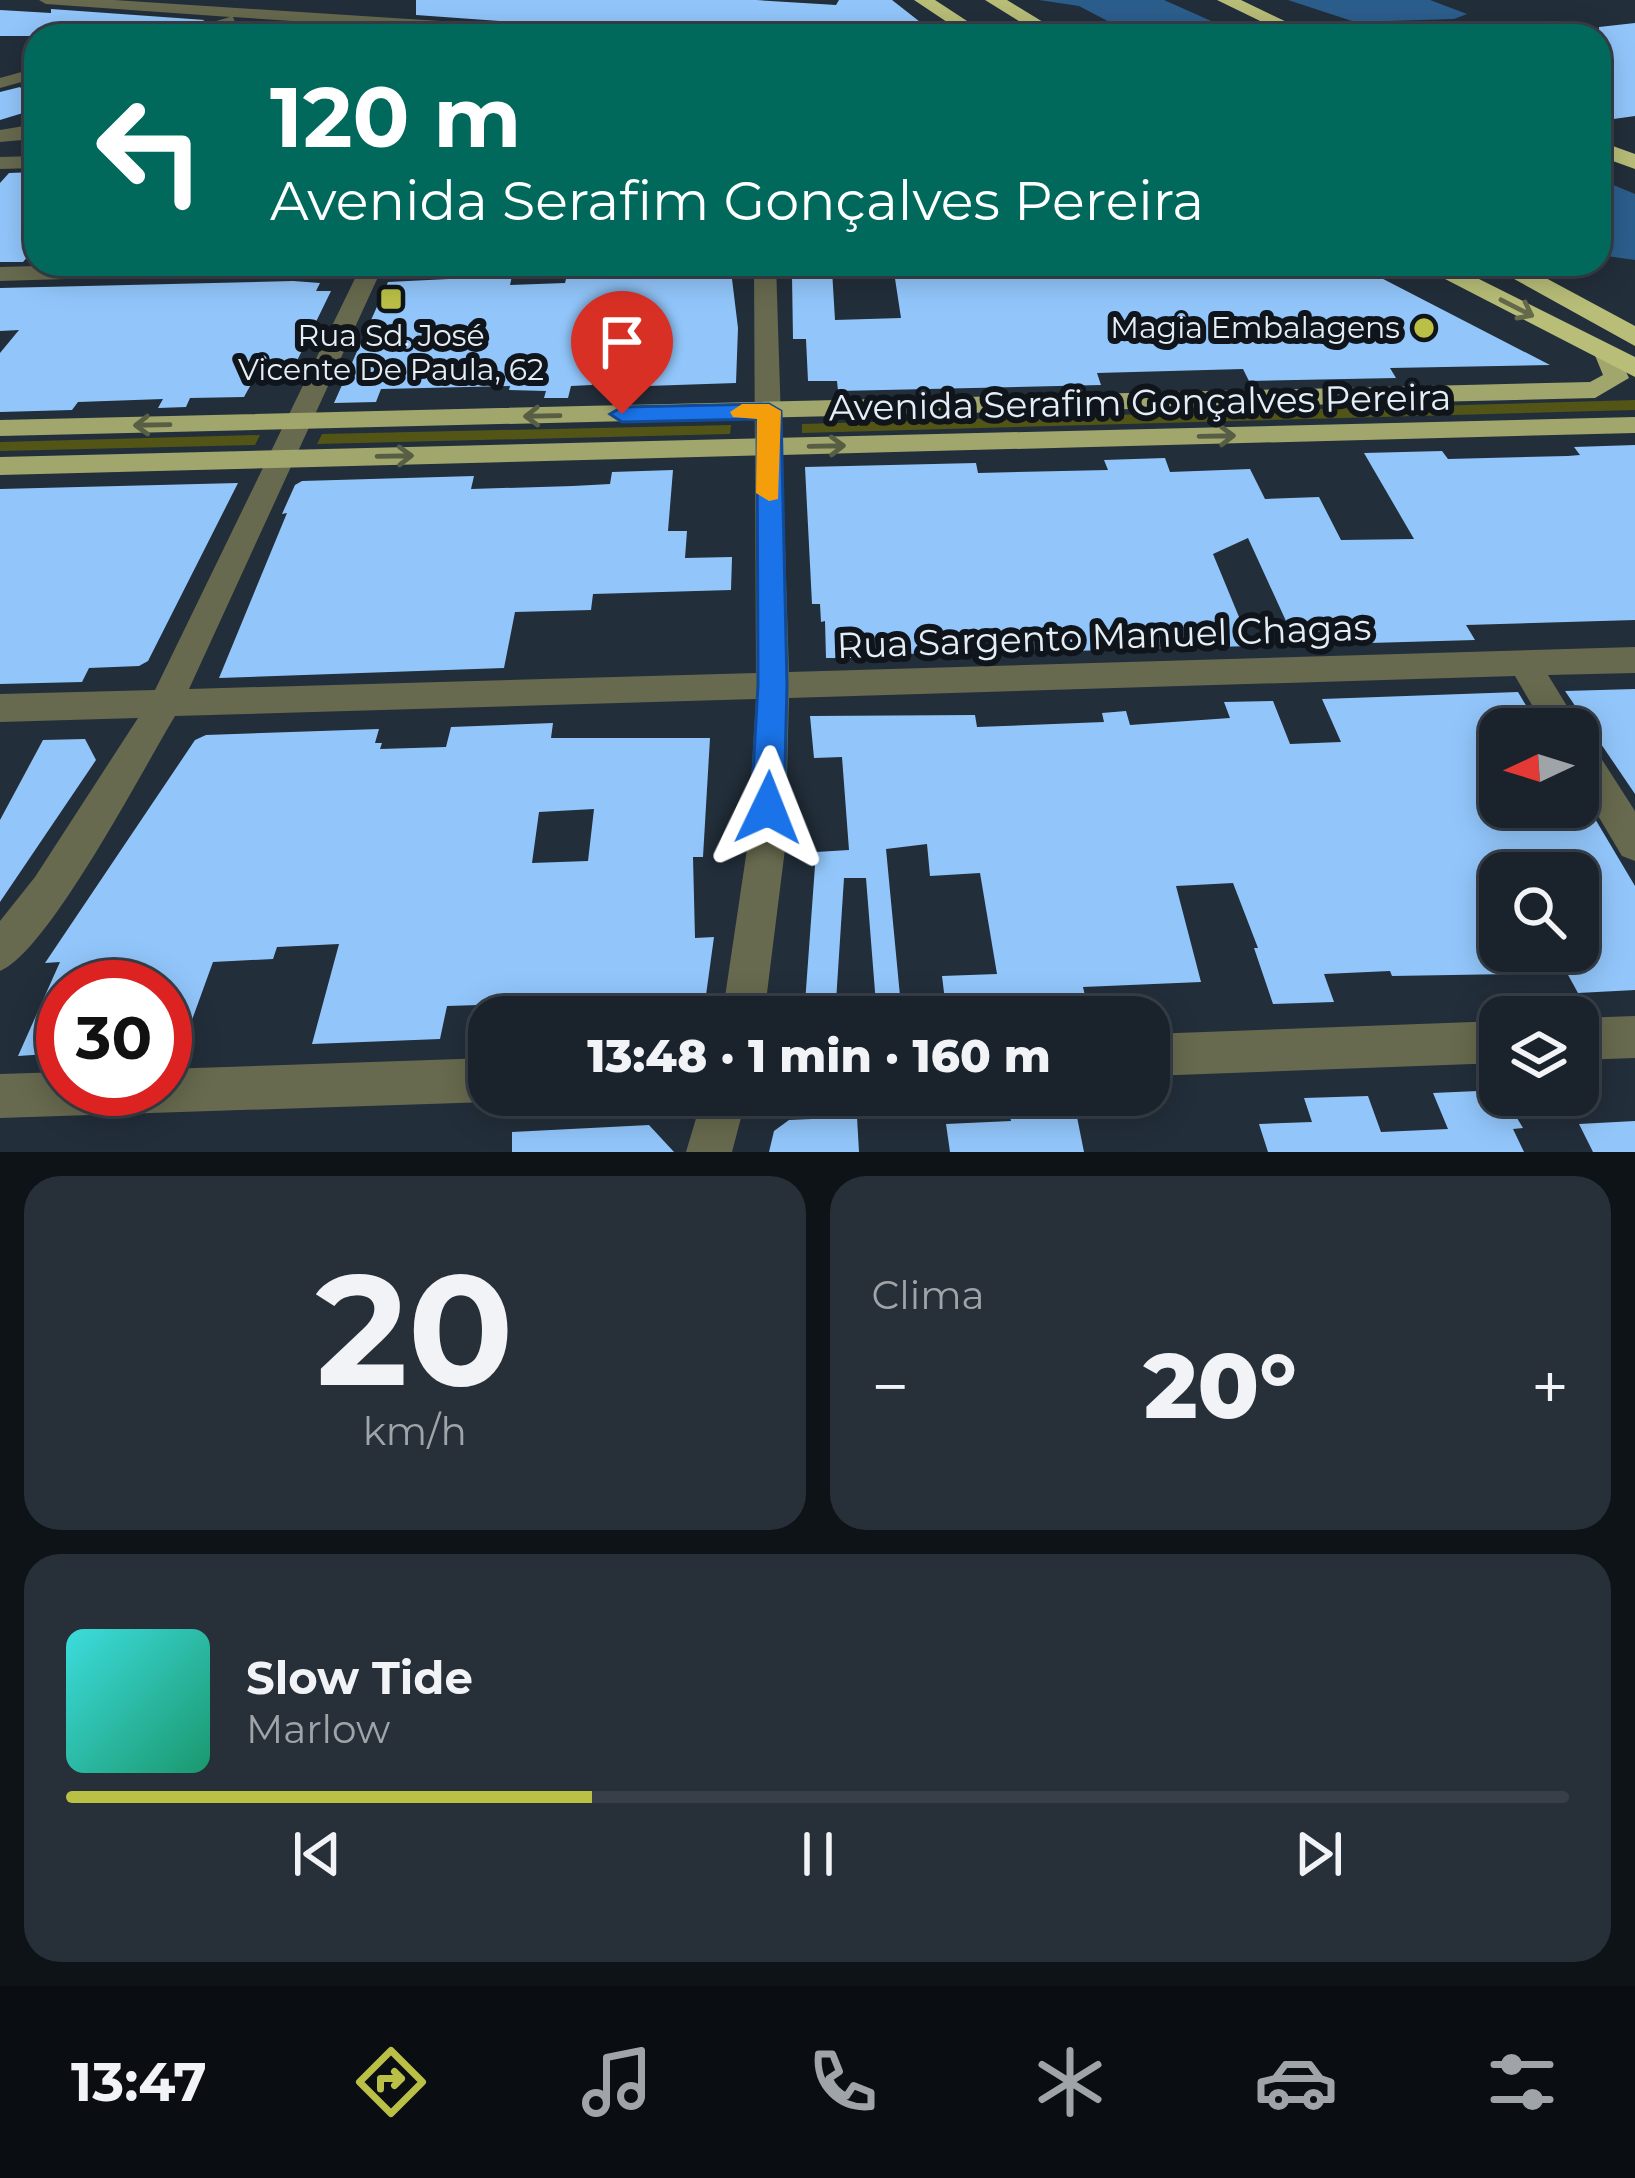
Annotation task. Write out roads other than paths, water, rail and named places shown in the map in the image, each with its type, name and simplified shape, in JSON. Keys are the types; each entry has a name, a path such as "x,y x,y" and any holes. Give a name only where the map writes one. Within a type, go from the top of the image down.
{"highway":[{"path":"922,0 961,24"},
{"path":"994,0 1036,24"},
{"path":"1226,0 1280,24"},
{"path":"1453,276 1635,368"},
{"path":"1522,276 1635,337"},
{"path":"1558,276 1635,311"}],"main road":[{"name":"Avenida Serafim Gonçalves Pereira","path":"0,428 1595,389 1617,378 1606,353"},
{"name":"Avenida Serafim Gonçalves Pereira","path":"0,466 1635,425"}],"street":[{"path":"46,0 412,24"},
{"path":"222,24 310,0"},
{"path":"0,952 50,890 166,702 367,276"},
{"path":"746,996 766,849 772,685 765,276"},
{"name":"Rua Sargento Manuel Chagas","path":"0,709 1635,660"},
{"path":"1524,664 1551,708"},
{"path":"1599,785 1635,844"},
{"path":"1599,1038 1635,1036"},
{"path":"1170,1054 1479,1043"},
{"path":"0,1096 468,1081"},
{"path":"709,1152 719,1116"}],"water":[{"path":"1039,0 1164,0 1218,24 1113,24 1079,6"},
{"path":"1288,0 1430,0 1467,14 1454,19 1355,22"},
{"path":"1611,184 1635,194 1635,260 1611,257"}],"place":[{"name":"Rua Sd. José Vicente De Paula, 62","path":"391,299"},
{"name":"Magia Embalagens","path":"1424,328"}]}
